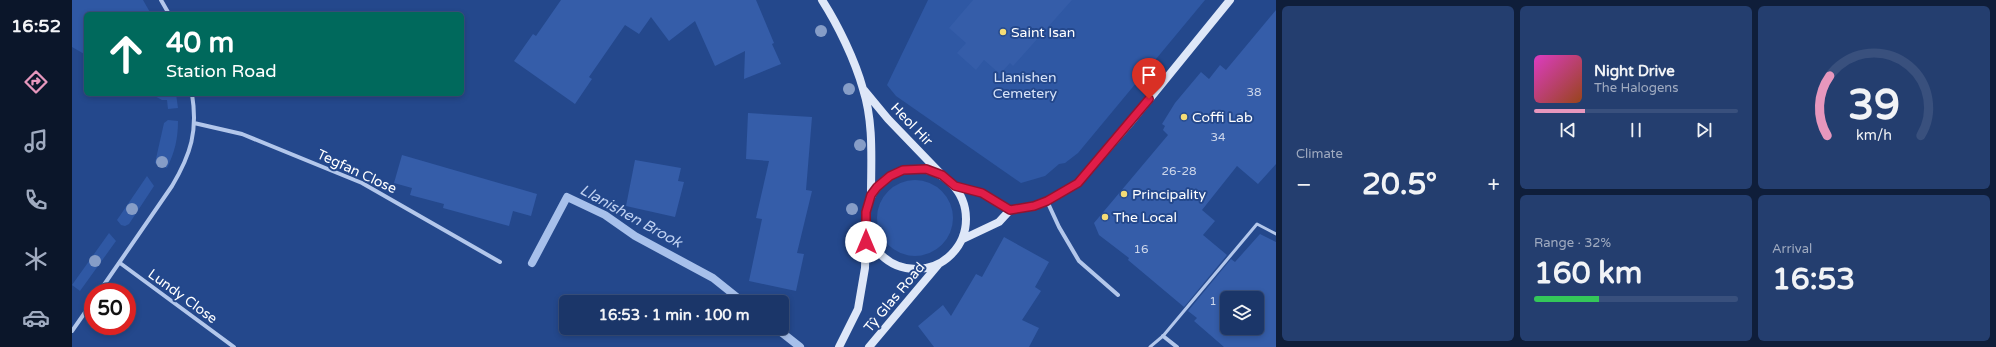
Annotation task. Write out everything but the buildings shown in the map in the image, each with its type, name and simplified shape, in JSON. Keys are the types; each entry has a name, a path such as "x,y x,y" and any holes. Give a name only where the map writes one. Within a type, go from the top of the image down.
{"main road":[{"name":"Heol Hir","path":"822,0 838,29 864,89 871,135 871,195"},
{"path":"963,239 999,222 1010,210 1034,206 1047,201 1078,183 1094,166 1230,0"},
{"name":"Heol Hir","path":"864,89 888,119 942,175"},
{"path":"926,169 942,175 955,186 964,201 967,215 963,239 956,250 939,264 922,270 911,270 894,265 884,259 872,245 866,229 866,212 871,195 877,187 890,176 903,170 926,169"},
{"path":"955,186 982,193 1010,210"},
{"name":"Tŷ Glas Road","path":"839,347 858,309 865,268 866,229"},
{"name":"Tŷ Glas Road","path":"869,347 939,264"}],"street":[{"path":"162,0 168,12"},
{"path":"106,283 183,168 189,154 194,123 192,96"},
{"name":"Tegfan Close","path":"194,123 242,134 362,184 500,262"},
{"path":"1047,201 1062,234 1079,261 1118,295"},
{"name":"Lundy Close","path":"120,263 234,347"},
{"path":"72,331 84,314"},
{"path":"1163,336 1177,347"}],"lane":[{"path":"1150,347 1163,336 1257,224 1276,234"}],"green space":[{"path":"72,0 143,0 150,12 84,12 84,54 72,47"},
{"name":"Llanishen Cemetery","path":"928,0 1205,0 1078,153 1065,163 1059,164 1045,176 1021,183 896,96 887,85"},
{"path":"155,96 176,96 178,108 168,109 167,100 162,100"},
{"path":"168,120 178,121 176,145 167,168 155,163 164,123"},
{"path":"147,176 154,186 129,224 125,226 121,225 117,220"},
{"path":"915,180 930,183 942,191 950,203 953,218 950,233 942,245 930,253 915,256 900,253 888,245 880,233 877,218 880,203 888,191 900,183"},
{"path":"109,233 116,241 86,283 84,283 80,291 72,285"}],"waterway":[{"name":"Llanishen Brook","path":"532,263 567,197 605,215 635,236 713,278 734,295"},
{"name":"Llanishen Brook","path":"785,335 800,347"}],"place":[{"name":"Saint Isan","path":"1003,32"},
{"name":"Coffi Lab","path":"1184,117"},
{"name":"Principality","path":"1124,194"},
{"name":"The Local","path":"1105,217"}],"route":[{"path":"866,242 866,212 871,195 877,187 890,176 903,170 926,169 942,175 955,186 982,193 1010,210 1034,206 1057,196 1078,183 1094,166 1149,99"}]}
